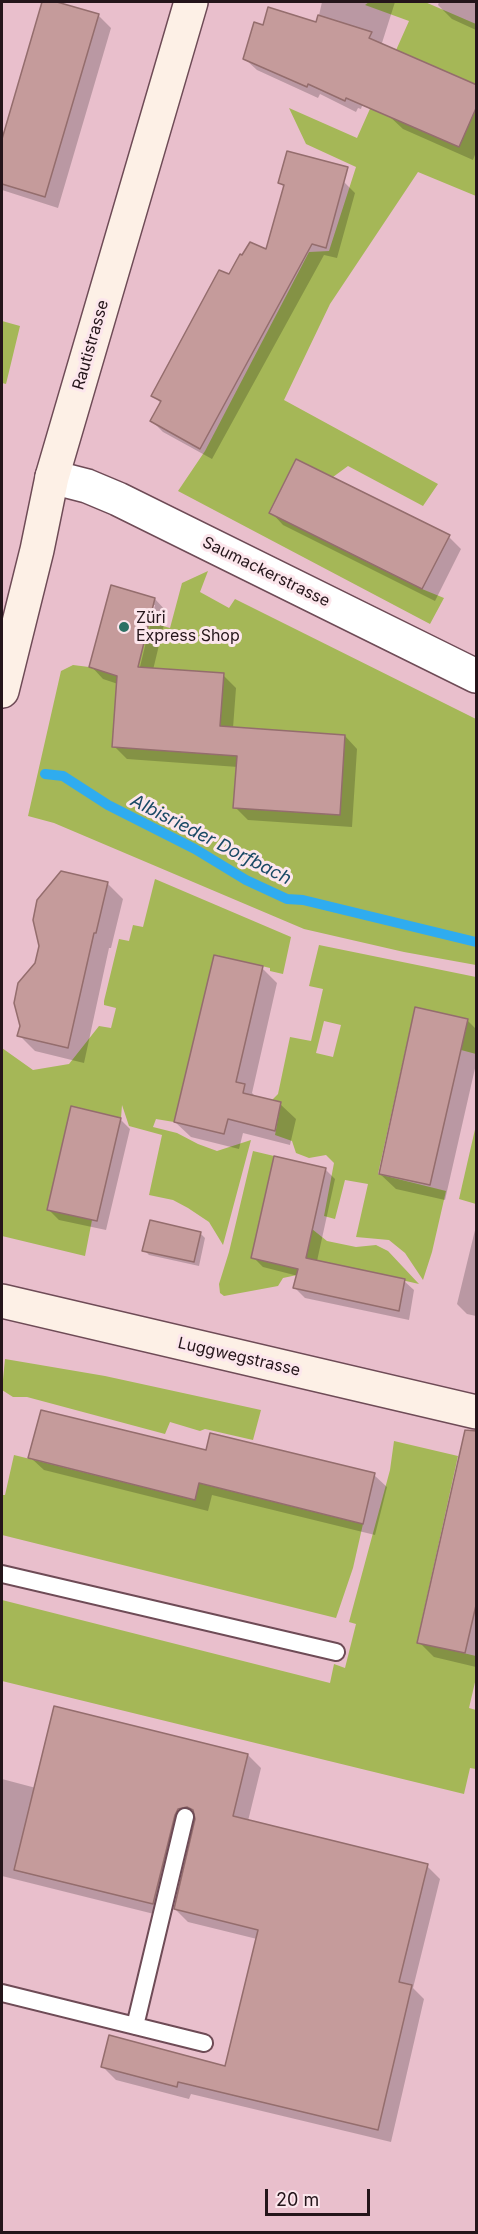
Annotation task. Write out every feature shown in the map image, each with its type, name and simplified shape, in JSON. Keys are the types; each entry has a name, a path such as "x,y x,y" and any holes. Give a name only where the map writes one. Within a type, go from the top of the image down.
{"street":[{"name":"Rautistrasse","path":"2,691 37,550 52,477 191,2"},
{"name":"Saumackerstrasse","path":"52,477 87,486 118,499 477,676"},
{"name":"Luggwegstrasse","path":"2,1301 477,1412"}],"lane":[{"path":"2,1574 336,1652"},
{"path":"135,2026 185,1817"},
{"path":"2,1994 204,2043"}],"green space":[{"path":"369,2 425,2 476,24 476,196 418,172 330,304 284,400 438,484 423,506 348,466 333,477 296,459 269,512 444,598 430,624 178,491 205,451 309,252 329,251 356,167 306,144 289,108 357,138 409,21 365,5"},
{"path":"2,321 20,326 6,384 2,383"},
{"path":"208,571 200,592 229,608 235,599 476,719 476,965 404,952 304,929 54,823 28,816 61,671 73,665 89,667 117,676 237,756 233,808 340,815 345,735 220,726 224,673 134,667 149,622 170,628 182,583","holes":["304,901 432,931 308,905"]},
{"path":"155,879 291,937 283,974 270,971 270,968 215,955 174,1122 156,1119 153,1127 177,1133 217,1151 251,1140 223,1245 209,1222 173,1200 149,1195 162,1135 129,1126 122,1105 121,1118 71,1106 47,1210 92,1220 85,1256 2,1236 2,1048 33,1070 69,1064 99,1026 111,1028 116,1008 104,1005 104,1001 119,939 129,941 133,925 143,927"},
{"path":"319,945 476,977 476,1054 461,1050 468,1019 415,1007 378,1174 446,1191 423,1280 405,1253 389,1240 356,1237 368,1184 345,1180 335,1219 324,1216 334,1163 326,1155 309,1158 296,1153 292,1141 275,1135 281,1102 272,1100 278,1094 290,1037 311,1041 323,989 309,986","holes":["324,1021 341,1025 333,1057 316,1053"]},
{"path":"476,1125 476,1204 459,1199"},
{"path":"253,1151 274,1156 251,1258 298,1269 297,1275 283,1278 278,1286 224,1296 220,1293 219,1284"},
{"path":"312,1229 327,1241 356,1247 376,1245 388,1251 419,1284 306,1258"},
{"path":"5,1359 105,1376 261,1410 253,1440 205,1429 200,1431 170,1422 165,1434 27,1397 13,1397 2,1390"},
{"path":"394,1441 458,1456 417,1642 476,1656 476,1678 469,1708 476,1710 476,1769 470,1768 464,1794 2,1681 2,1600 330,1683 334,1664 345,1668 356,1624 349,1622 390,1470"},
{"path":"14,1455 195,1500 199,1483 363,1524 353,1568 336,1618 2,1535 2,1495 5,1495"}],"building":[{"path":"42,2 57,2 99,14 45,197 2,184 2,139"},
{"path":"268,7 316,22 318,15 372,32 369,38 477,85 477,106 459,147 346,98 345,101 308,84 307,87 243,59 254,22 263,25"},
{"path":"287,151 348,167 326,248 312,244 200,449 150,421 161,401 151,396 219,270 229,274 250,242 266,249 284,185 278,183"},
{"path":"296,459 450,535 422,589 269,513"},
{"path":"111,585 155,598 138,667 224,673 220,726 345,735 340,815 233,808 237,756 112,747 117,676 89,667"},
{"path":"61,871 108,882 68,1048 17,1036 20,1026 14,1003 18,983 35,963 39,946 33,920 37,900"},
{"path":"214,955 263,966 236,1082 245,1084 243,1093 281,1102 275,1131 228,1119 224,1134 174,1122"},
{"path":"415,1007 468,1019 430,1185 379,1174"},
{"path":"71,1106 121,1118 97,1221 47,1210"},
{"path":"274,1156 326,1168 306,1258 405,1279 399,1311 293,1288 298,1269 251,1258"},
{"path":"150,1220 201,1232 194,1262 142,1251"},
{"path":"41,1410 206,1450 210,1433 375,1473 363,1524 199,1483 195,1500 28,1458"},
{"path":"465,1430 477,1431 477,1601 465,1653 417,1643"},
{"path":"54,1706 248,1754 233,1816 428,1864 399,1982 412,1985 378,2130 178,2082 177,2087 101,2067 109,2035 225,2066 258,1930 174,1909 195,1819 193,1810 187,1807 178,1809 175,1815 153,1904 14,1870"}],"waterway":[{"name":"Albisrieder Dorfbach","path":"45,774 63,776 108,805 195,849 246,880 287,899 303,900 476,942"}],"place":[{"name":"Züri Express Shop","path":"124,627"}]}
